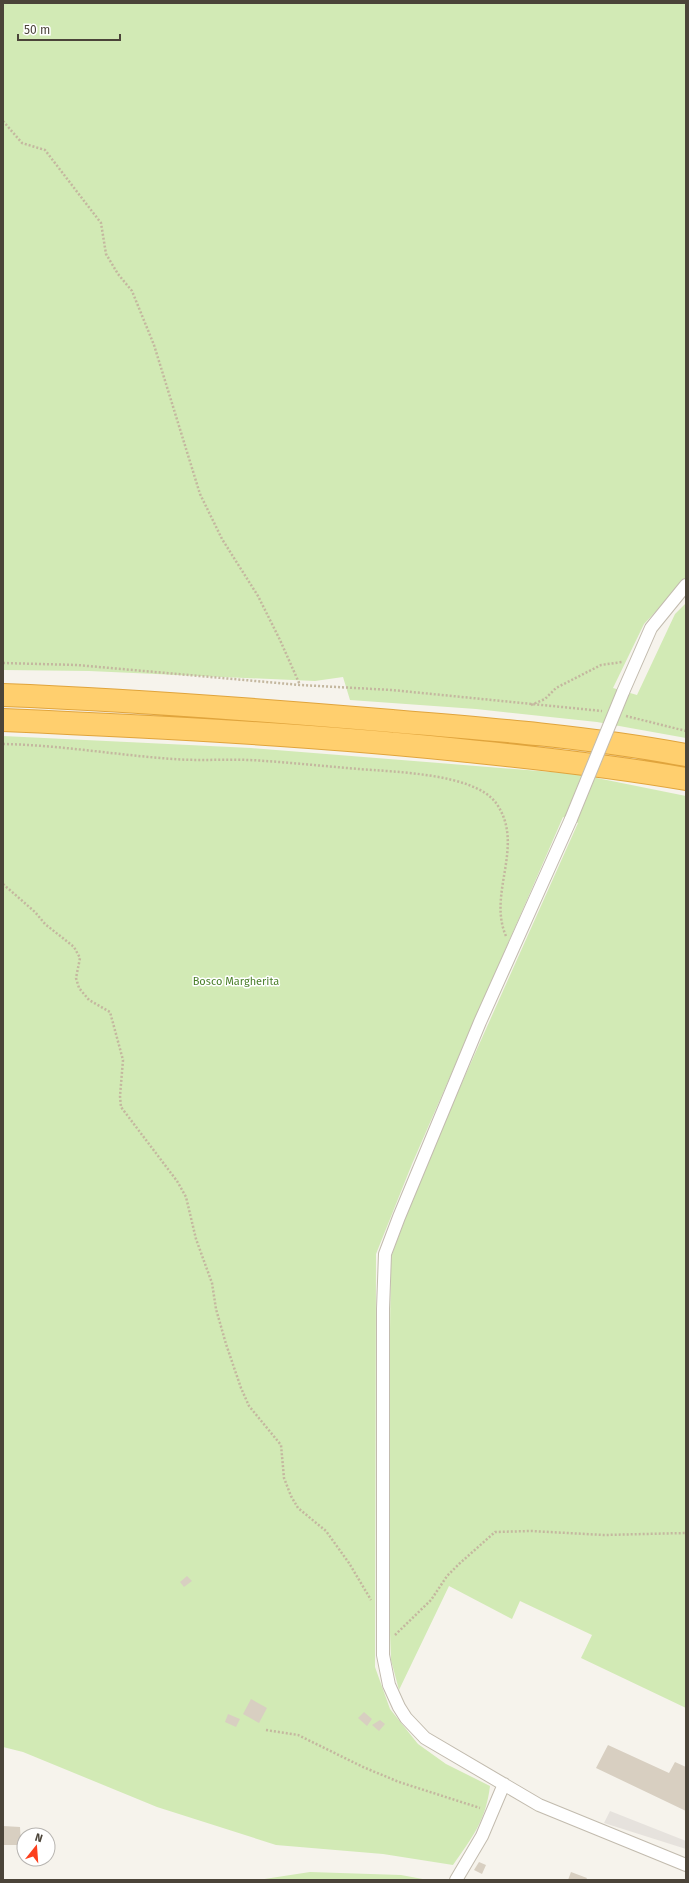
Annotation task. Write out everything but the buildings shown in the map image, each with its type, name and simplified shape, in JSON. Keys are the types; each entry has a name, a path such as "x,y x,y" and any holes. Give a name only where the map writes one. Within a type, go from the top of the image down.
{"highway":[{"path":"3,695 107,699 534,733 642,747 686,755"},
{"path":"3,720 107,724 364,740 546,759 686,779"}],"street":[{"path":"686,585 651,628 636,660 572,820 438,1120 385,1254 383,1280 382,1607 383,1648 389,1685 398,1707 425,1738 552,1811 686,1865"},
{"path":"456,1880 477,1845 504,1784"}],"path":[{"path":"3,121 22,143 45,150 101,223 106,254 118,274 132,291 154,345 200,494 222,539 258,596 300,685"},
{"path":"530,705 545,699 556,688 601,665 636,660"},
{"path":"3,663 77,665 300,685 392,690 607,712"},
{"path":"622,715 686,731"},
{"path":"3,744 67,747 174,759 250,760 427,774 482,790 494,801 504,816 507,830 508,847 500,898 500,924 512,952"},
{"path":"3,884 35,912 45,924 74,947 80,958 76,978 79,988 89,1000 110,1012 123,1060 120,1096 121,1107 177,1181 186,1197 196,1239 212,1283 226,1344 241,1388 249,1406 258,1419 281,1445 284,1478 291,1496 298,1508 326,1531 349,1563 373,1604 382,1607"},
{"path":"383,1648 416,1613 431,1600 447,1576 495,1532 531,1531 604,1535 686,1533"},
{"path":"266,1730 298,1735 363,1767 399,1782 492,1811"}],"shaded area":[{"path":"610,1811 686,1841 686,1849 604,1823"}],"green space":[{"path":"3,3 686,3 686,579 644,624 613,688 637,695 675,614 686,603 686,738 597,722 476,709 350,700 343,677 315,681 89,671 3,670"},
{"name":"Bosco Margherita","path":"3,736 251,748 577,774 686,796 686,1708 581,1658 592,1635 520,1601 512,1619 449,1586 399,1690 391,1660 387,1548 391,1257 423,1170 578,823 563,817 412,1164 376,1254 375,1667 390,1709 418,1744 446,1764 490,1786 482,1819 453,1865 383,1854 276,1845 157,1807 23,1752 3,1747"},
{"path":"310,1872 401,1875 428,1880 258,1880"}]}
